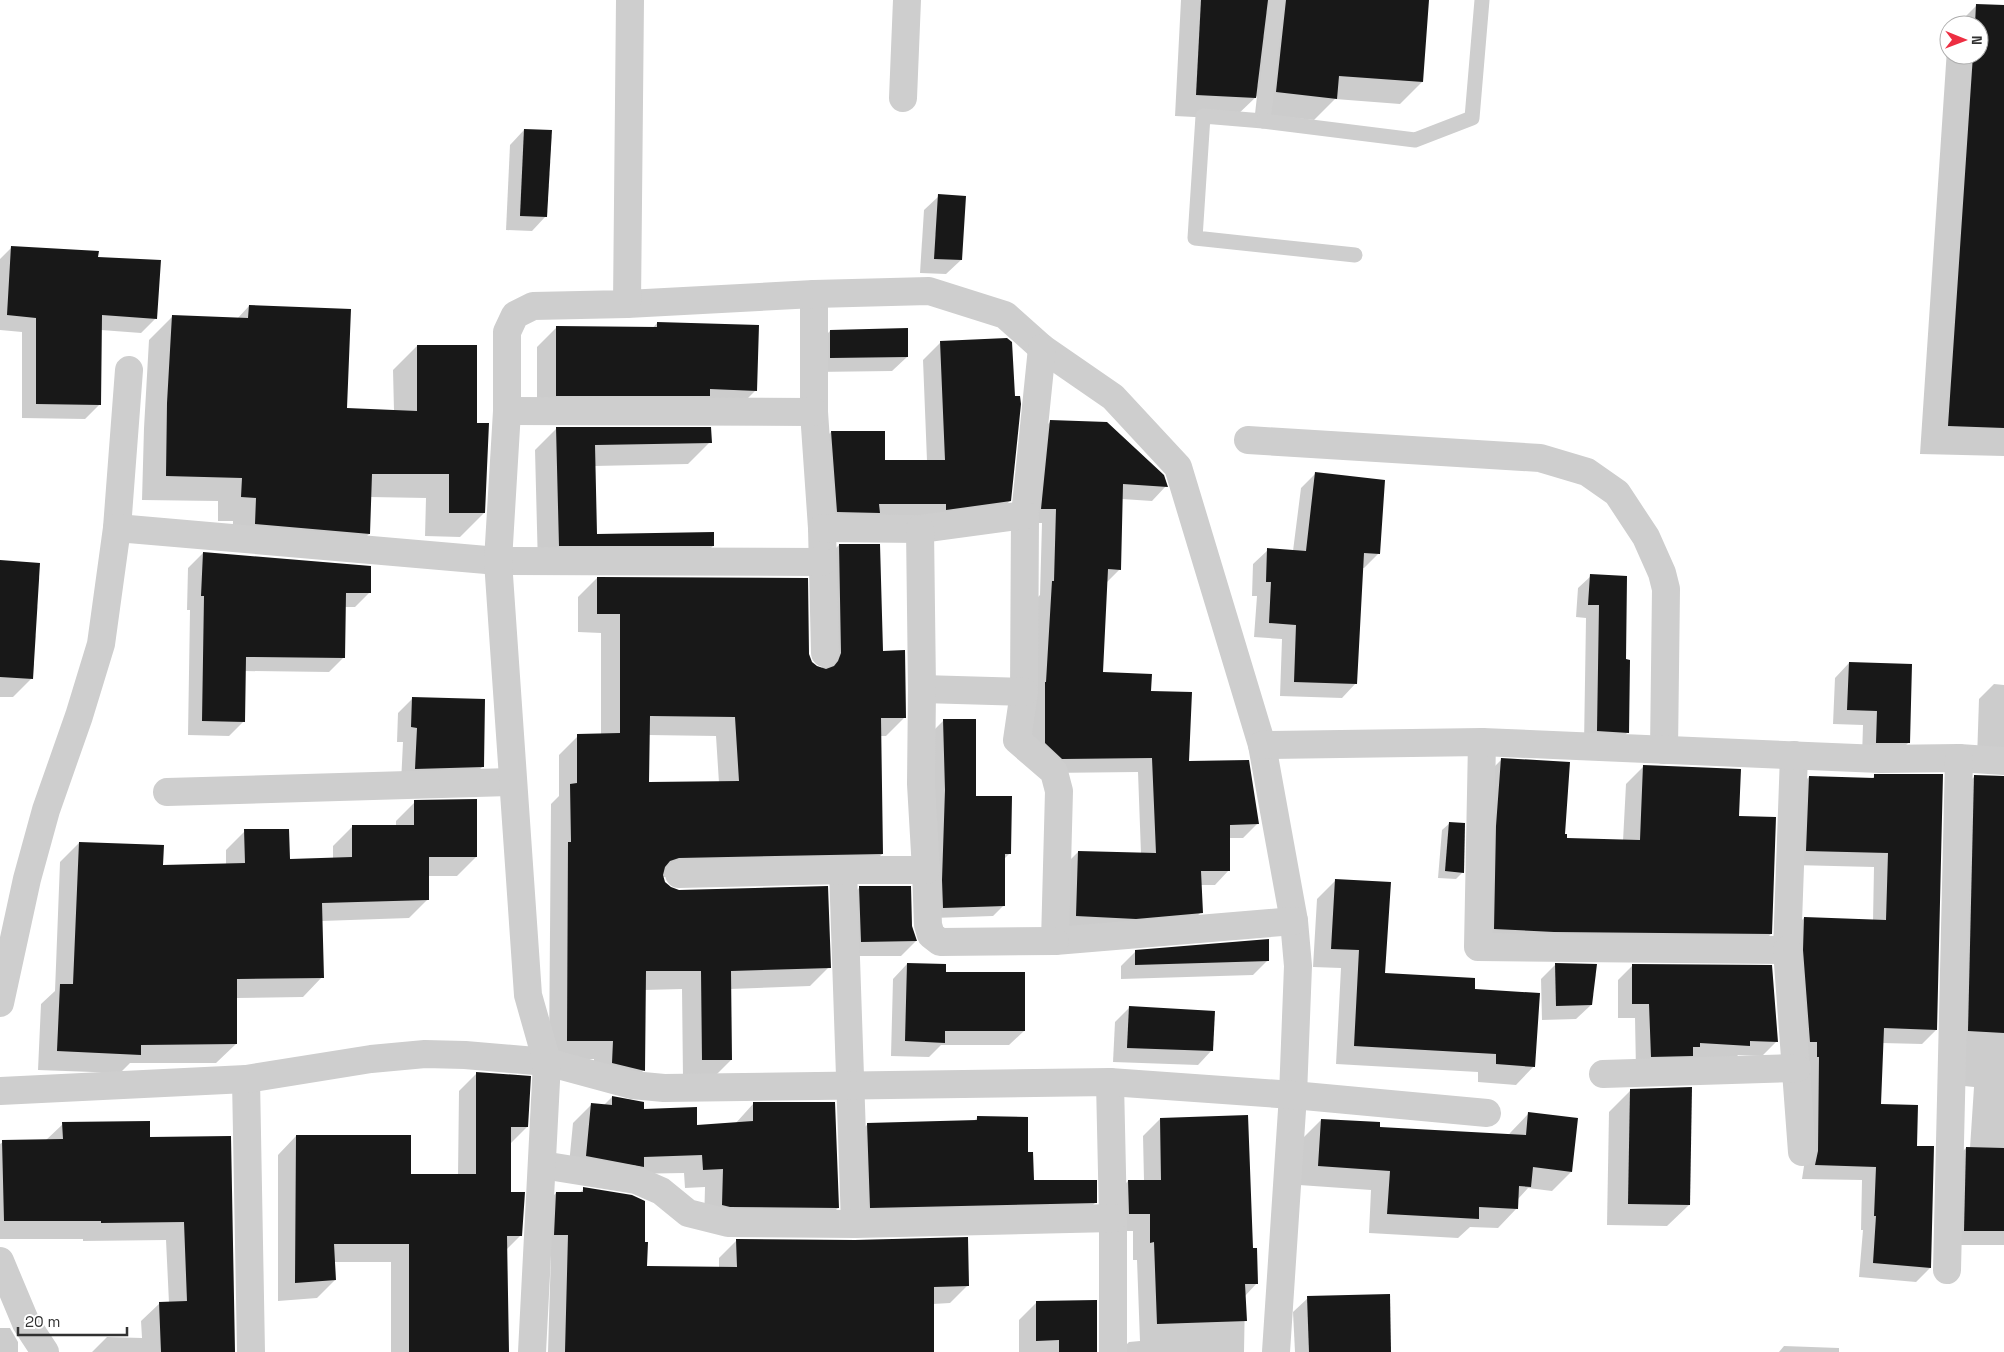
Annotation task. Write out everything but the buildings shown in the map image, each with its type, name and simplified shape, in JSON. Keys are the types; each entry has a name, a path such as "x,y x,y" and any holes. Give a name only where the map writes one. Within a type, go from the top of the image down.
{"street":[{"path":"627,304 630,0"},
{"path":"903,98 907,0"},
{"path":"532,1352 547,1062 528,995 498,561 507,410 508,332 515,314 533,306 627,304 814,294 929,291 1006,315 1042,348 1113,397 1178,467 1242,684 1262,745 1294,921 1298,966 1293,1095 1276,1352"},
{"path":"814,294 814,412 822,528 825,653"},
{"path":"1042,348 1025,515 1024,692 1017,740 1054,772 1059,791 1056,941"},
{"path":"0,1003 27,880 46,810 79,716 101,644 117,528 129,370"},
{"path":"507,410 814,412"},
{"path":"1248,440 1540,458 1587,472 1617,493 1646,537 1662,573 1666,589 1664,750"},
{"path":"822,528 920,529 1025,515"},
{"path":"117,528 498,561 822,562"},
{"path":"920,529 921,784 928,925 931,935 940,942 1056,941 1294,921"},
{"path":"922,689 1024,692"},
{"path":"1262,745 1482,742 1880,759 1959,758 2004,761"},
{"path":"1482,742 1478,947 1787,950"},
{"path":"1794,755 1787,950 1802,1152"},
{"path":"1948,1270 1959,758"},
{"path":"167,792 514,782"},
{"path":"842,870 855,1224"},
{"path":"679,874 926,870"},
{"path":"0,1092 246,1079 371,1059 426,1054 465,1055 547,1062 632,1085 664,1088 1110,1082 1293,1095 1488,1114"},
{"path":"1603,1074 1796,1068"},
{"path":"246,1079 251,1352"},
{"path":"1110,1082 1113,1352"},
{"path":"542,1165 636,1180 661,1191 688,1213 728,1223 855,1224 1113,1218"},
{"path":"0,1260 26,1322 45,1352"}],"lane":[{"path":"1263,121 1277,0"},
{"path":"1355,255 1195,238 1203,116 1263,121 1414,140 1472,118 1482,0"}]}
